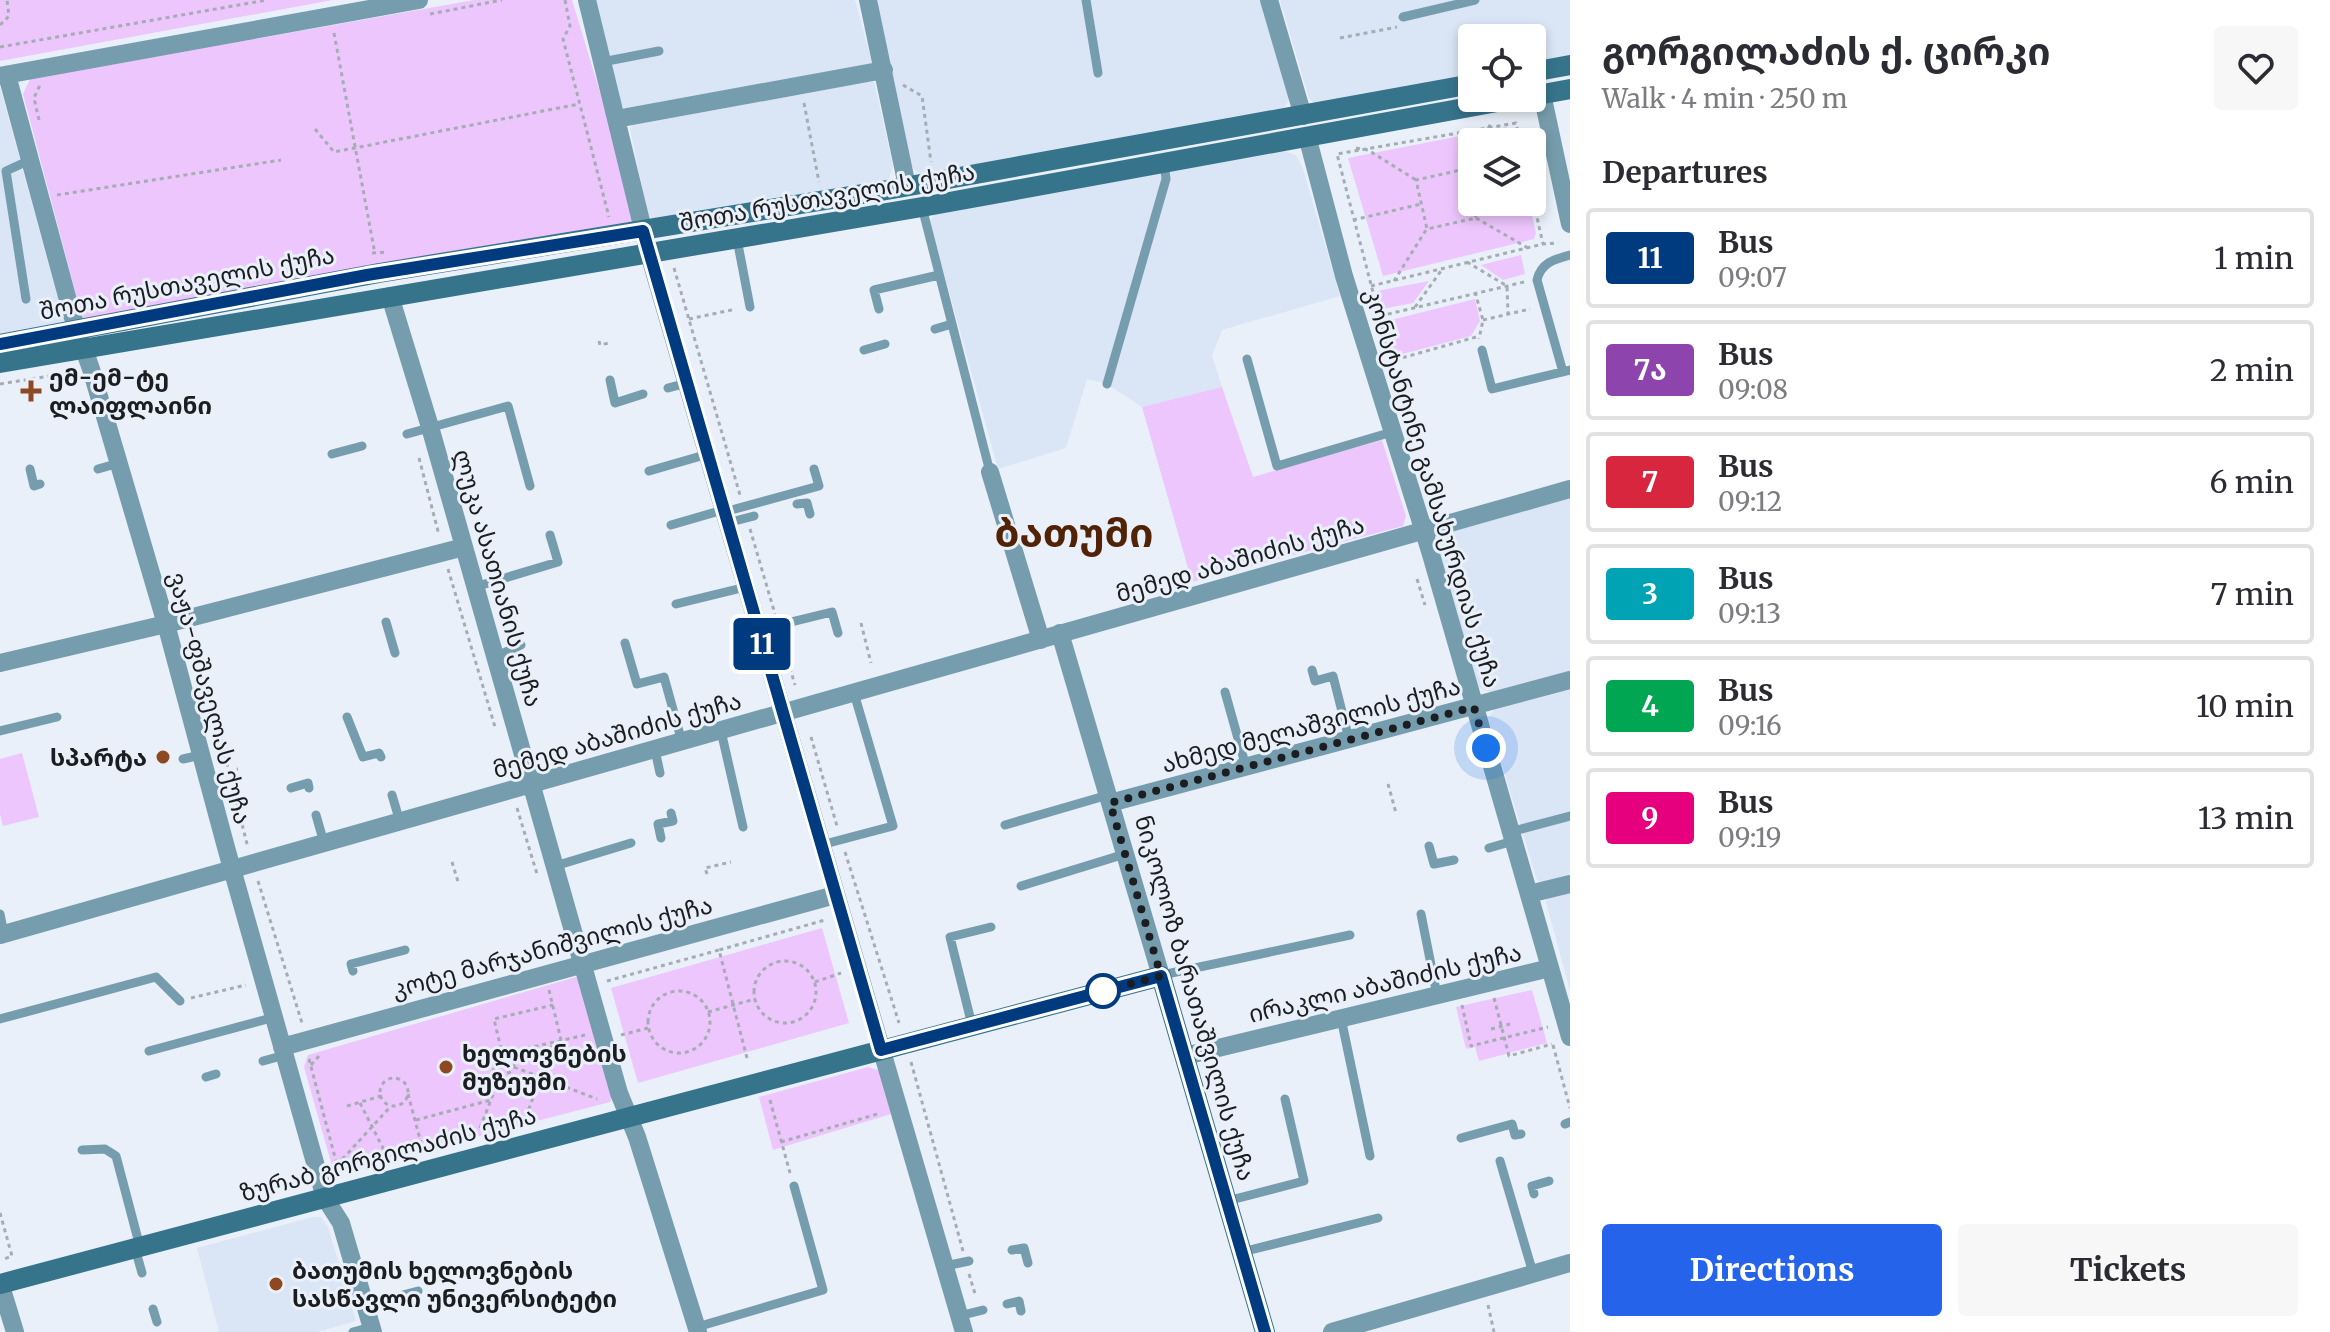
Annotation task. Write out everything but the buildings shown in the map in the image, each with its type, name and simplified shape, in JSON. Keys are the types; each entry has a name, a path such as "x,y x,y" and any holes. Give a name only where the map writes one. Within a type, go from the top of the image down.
{"main road":[{"path":"1546,69 1570,65"},
{"name":"შოთა რუსთაველის ქუჩა","path":"0,344 80,340 390,296 922,207 1164,162 1458,88"},
{"path":"1546,93 1570,89"},
{"name":"შოთა რუსთაველის ქუჩა","path":"0,363 377,263 643,231 907,186 1458,106"},
{"name":"ზურაბ გორგილაძის ქუჩა","path":"0,1283 1161,976"},
{"name":"ნიკოლოზ ბარათაშვილის ქუჩა","path":"1161,976 1265,1332"}],"street":[{"path":"4,75 419,0"},
{"path":"587,0 649,254 962,1324"},
{"path":"868,0 907,186"},
{"name":"კონსტანტინე გამსახურდიას ქუჩა","path":"1269,0 1344,276 1423,532 1550,968 1561,1041"},
{"path":"616,119 884,70"},
{"name":"ვაჟა-ფშაველას ქუჩა","path":"4,75 166,624 192,757 232,870 325,1198 341,1223 365,1305 366,1330"},
{"path":"1541,112 1570,224"},
{"name":"ლუკა ასათიანის ქუჩა","path":"390,296 416,431 464,547 582,963 698,1330"},
{"path":"990,472 1041,640"},
{"name":"მემედ აბაშიძის ქუჩა","path":"2,934 1570,489"},
{"path":"0,663 374,577 464,547"},
{"name":"ნიკოლოზ ბარათაშვილის ქუჩა","path":"1060,633 1161,976"},
{"name":"ახმედ მელაშვილის ქუჩა","path":"1109,799 1246,767 1562,685"},
{"path":"1529,894 1570,884"},
{"name":"კოტე მარჯანიშვილის ქუჩა","path":"284,1051 366,1020 835,895"},
{"name":"ირაკლი აბაშიძის ქუჩა","path":"1185,1056 1550,968"},
{"path":"1332,1332 1570,1263"},
{"path":"0,1283 15,1332"}],"lane":[{"path":"1086,0 1098,73"},
{"path":"1403,17 1475,0"},
{"path":"602,62 659,51"},
{"path":"26,299 6,171 30,160"},
{"path":"1107,384 1166,179 1164,162"},
{"path":"922,207 990,472"},
{"path":"737,239 750,304"},
{"path":"1482,350 1492,389 1567,371 1537,280 1539,271 1552,259 1570,255"},
{"path":"879,309 874,290 939,275"},
{"path":"935,329 952,324"},
{"path":"864,350 885,344"},
{"path":"1247,359 1277,466 1392,432"},
{"path":"610,380 615,403 643,394"},
{"path":"668,388 687,383"},
{"path":"416,431 508,406 530,486"},
{"path":"332,454 362,446"},
{"path":"649,471 708,454"},
{"path":"98,469 119,463"},
{"path":"30,469 34,486 40,484"},
{"path":"671,525 725,515 819,486 814,469"},
{"path":"797,504 807,503 810,514"},
{"path":"725,515 750,517"},
{"path":"475,587 558,562 550,535"},
{"path":"676,604 746,587"},
{"path":"758,630 832,612 838,633"},
{"path":"386,622 395,653"},
{"path":"625,643 637,684 664,677 682,742"},
{"path":"495,657 521,645"},
{"path":"1312,670 1315,681 1333,676 1349,739"},
{"path":"1225,692 1246,767"},
{"path":"820,845 893,826 854,693"},
{"path":"0,731 57,717"},
{"path":"347,717 363,757 379,753 381,757"},
{"path":"721,731 743,827"},
{"path":"655,750 660,773"},
{"path":"291,788 308,783 309,788"},
{"path":"392,795 400,823"},
{"path":"1005,825 1109,799"},
{"path":"661,838 658,824 673,821 671,813"},
{"path":"316,815 325,844"},
{"path":"1489,848 1570,816"},
{"path":"555,866 631,843"},
{"path":"1429,846 1434,864 1454,860"},
{"path":"1021,886 1125,854"},
{"path":"0,914 2,934"},
{"path":"1421,914 1437,995"},
{"path":"972,1025 950,937 991,927"},
{"path":"1161,976 1190,967 1350,935"},
{"path":"353,971 351,964 405,950"},
{"path":"0,1019 156,977 180,1001"},
{"path":"149,1051 275,1017"},
{"path":"1341,1018 1370,1156"},
{"path":"263,1061 284,1051"},
{"path":"1227,1201 1304,1181 1285,1099"},
{"path":"1461,1138 1512,1124 1515,1135 1521,1134"},
{"path":"82,1150 105,1149 116,1156 142,1273"},
{"path":"1500,1161 1533,1273"},
{"path":"1534,1194 1532,1186 1549,1181"},
{"path":"698,1330 823,1290 794,1186"},
{"path":"1242,1252 1378,1218"},
{"path":"1012,1250 1024,1248 1028,1263"},
{"path":"945,1266 968,1261"},
{"path":"365,1305 418,1291"},
{"path":"1007,1304 1019,1301 1021,1311"},
{"path":"153,1309 157,1322"},
{"path":"962,1324 981,1310"}],"path":[{"path":"0,25 9,16 7,0"},
{"path":"0,46 267,0"},
{"path":"565,0 570,26 563,39 579,104 609,217 621,215"},
{"path":"1340,38 1397,28 1403,17"},
{"path":"331,18 377,263"},
{"path":"39,78 41,84 34,98 41,126"},
{"path":"901,84 922,96 931,166"},
{"path":"803,98 819,182"},
{"path":"315,129 334,152 579,104"},
{"path":"1488,128 1492,122"},
{"path":"1492,128 1516,123 1517,128"},
{"path":"1458,134 1337,154 1391,361 1478,337"},
{"path":"1368,150 1416,180 1458,171"},
{"path":"57,195 281,160"},
{"path":"1416,180 1427,229"},
{"path":"1353,220 1421,204"},
{"path":"1537,216 1543,244"},
{"path":"1394,281 1427,229 1476,218 1528,248"},
{"path":"1371,286 1543,244 1570,243"},
{"path":"377,263 386,251 397,256"},
{"path":"363,255 377,263"},
{"path":"1467,262 1507,286"},
{"path":"673,265 743,507"},
{"path":"1413,309 1443,268"},
{"path":"1380,316 1537,280"},
{"path":"1507,286 1508,314"},
{"path":"1475,292 1483,320 1478,337 1482,350"},
{"path":"689,319 750,304"},
{"path":"1483,320 1545,306"},
{"path":"599,341 600,345 609,343"},
{"path":"0,384 81,371"},
{"path":"416,431 441,546"},
{"path":"750,517 795,685"},
{"path":"446,562 495,727"},
{"path":"861,623 871,663"},
{"path":"209,711 217,724 247,846"},
{"path":"811,737 899,1023"},
{"path":"229,771 238,769"},
{"path":"1388,784 1396,813"},
{"path":"516,808 540,884"},
{"path":"452,862 459,885"},
{"path":"707,874 705,868 731,862"},
{"path":"258,881 305,1033"},
{"path":"603,982 825,920"},
{"path":"719,950 747,1058"},
{"path":"793,962 802,966 815,982 815,1002 803,1018 793,1022 783,1023 764,1016 755,999 758,978 772,964 793,962"},
{"path":"815,982 841,973"},
{"path":"180,1001 248,985"},
{"path":"549,989 561,1040"},
{"path":"686,992 696,996 708,1012 709,1032 704,1041 687,1052 666,1051 651,1037 648,1028 651,1008 666,994 686,992"},
{"path":"1493,995 1509,1056 1561,1041"},
{"path":"708,1012 755,999"},
{"path":"1471,999 1461,1002 1471,1046 1548,1027 1561,1041 1570,1108"},
{"path":"501,1049 494,1019 553,1005"},
{"path":"1491,1029 1510,1024"},
{"path":"619,1036 648,1028"},
{"path":"511,1052 515,1058 514,1067 509,1072 501,1074 493,1070 493,1054 501,1049 511,1052 586,1035"},
{"path":"526,1117 553,1042"},
{"path":"308,1055 337,1165 391,1105 403,1102 408,1094"},
{"path":"910,1060 981,1310"},
{"path":"514,1067 597,1099"},
{"path":"480,1128 501,1074"},
{"path":"381,1096 383,1083 395,1078 406,1085 421,1143"},
{"path":"764,1081 794,1186"},
{"path":"381,1096 391,1105"},
{"path":"347,1106 381,1096"},
{"path":"416,1120 491,1100"},
{"path":"360,1103 385,1152"},
{"path":"781,1142 899,1109"},
{"path":"0,1213 12,1256 4,1259"},
{"path":"1488,1305 1494,1332"}],"shaded area":[{"path":"0,0 333,0 0,61"},
{"path":"474,0 572,0 636,211 630,225 87,321 82,317 23,94 30,79"},
{"path":"592,0 855,0 872,63 869,67 629,110 621,106"},
{"path":"872,0 1260,0 1288,102 1281,110 921,175 909,164"},
{"path":"1280,0 1570,0 1570,59 1546,63 1546,24 1458,24 1458,79 1314,104 1309,98"},
{"path":"874,81 893,167 888,181 656,220 648,217 630,128 633,125"},
{"path":"0,87 64,321 62,326 0,337"},
{"path":"1458,136 1458,216 1532,216 1536,233 1534,239 1383,276 1348,158"},
{"path":"1279,150 1296,155 1303,169 1340,296 1222,330 1212,356 1222,387 1142,407 1107,384 1087,379 1066,448 998,469 930,222 936,210"},
{"path":"1521,255 1525,274 1503,280 1481,265"},
{"path":"1429,281 1413,303 1382,309 1377,291"},
{"path":"1475,299 1480,321 1471,336 1395,356 1387,321"},
{"path":"1222,387 1253,477 1382,440 1406,516 1403,526 1192,582 1142,407"},
{"path":"1570,496 1570,672 1492,693 1479,688 1436,549 1443,533"},
{"path":"1570,686 1570,877 1544,884 1537,880 1488,718 1496,707"},
{"path":"22,753 39,817 3,826 0,814 0,759"},
{"path":"1570,892 1570,990 1546,902 1548,897"},
{"path":"822,928 849,1023 638,1083 611,988"},
{"path":"576,977 581,979 613,1095 610,1102 349,1170 332,1166 304,1067 308,1055"},
{"path":"1532,990 1547,1043 1479,1061 1475,1047 1466,1049 1456,1007"},
{"path":"868,1067 878,1070 891,1114 773,1150 759,1097"},
{"name":"ბათუმის ხელოვნების სასწავლი უნივერსიტეტი","path":"321,1217 328,1227 356,1321 317,1332 219,1332 197,1248"}],"bus line":[{"name":"11","path":"0,344 367,275 643,231 881,1050 1161,976 1265,1332"}],"place":[{"name":"ემ-ემ-ტე ლაიფლაინი","path":"31,391"},
{"name":"სპარტა","path":"163,757"},
{"name":"ხელოვნების მუზეუმი","path":"446,1067"},
{"name":"ბათუმის ხელოვნების სასწავლი უნივერსიტეტი","path":"276,1284"}],"district":[{"name":"ბათუმი","path":"1074,533"}],"route":[{"path":"1103,991 1161,976 1110,803 1474,707 1486,748"}]}
